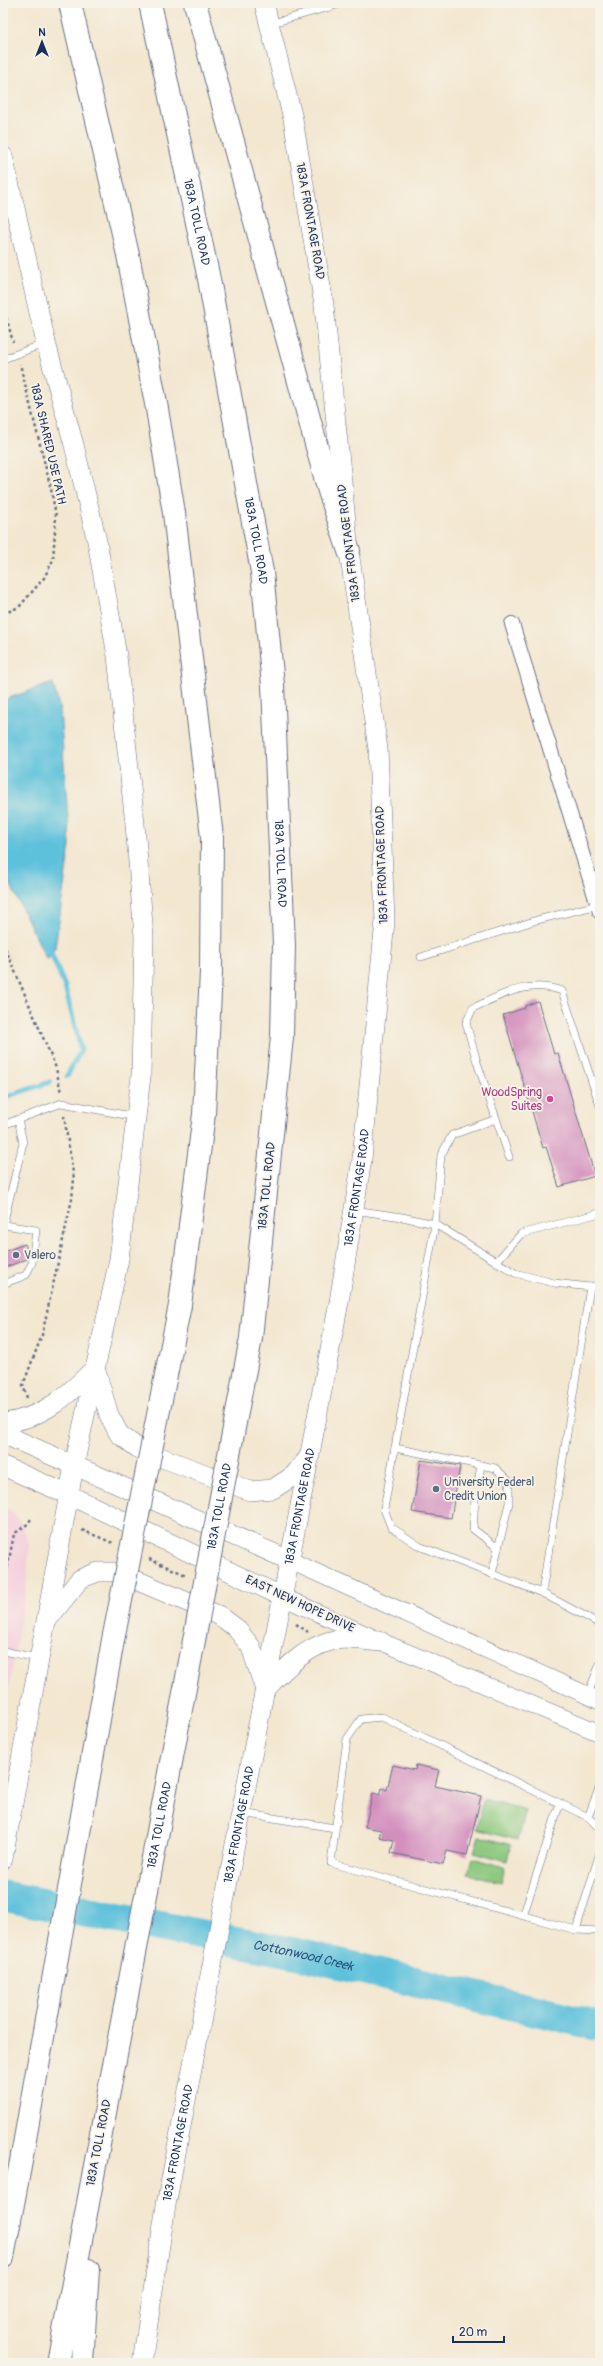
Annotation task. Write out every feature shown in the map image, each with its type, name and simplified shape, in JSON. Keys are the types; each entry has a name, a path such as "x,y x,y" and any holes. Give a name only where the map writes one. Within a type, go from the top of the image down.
{"highway":[{"path":"3,2257 113,1640 180,1305 204,1114 211,972 212,837 174,513 157,409 128,256 70,3"},
{"name":"183A TOLL ROAD","path":"58,2363 251,1338 282,1037 284,945 273,685 262,572 208,271 150,3"},
{"path":"195,3 329,491 349,551"},
{"path":"82,2363 94,2171"}],"main road":[{"name":"183A FRONTAGE ROAD","path":"142,2363 166,2205 240,1813 291,1561 354,1210 362,1159 385,921 378,749 349,551 324,305 293,119 264,3"},
{"path":"3,156 46,343 74,445 97,541 117,656 126,730 144,937 141,1076 119,1259 74,1466 38,1658 3,1859"},
{"path":"3,1423 17,1422 49,1409 67,1396 95,1368"},
{"path":"95,1368 109,1415 119,1434 139,1449 250,1491 273,1488 294,1476 311,1454"},
{"path":"3,1434 291,1561"},
{"name":"EAST NEW HOPE DRIVE","path":"3,1466 69,1495 284,1597"},
{"path":"45,1624 80,1579 98,1572 117,1572 220,1616 236,1628 251,1647 265,1690 289,1665 314,1648 343,1639 382,1642"}],"street":[{"path":"512,624 599,909"},
{"path":"291,1561 594,1698"},
{"name":"EAST NEW HOPE DRIVE","path":"284,1597 382,1642 600,1733"}],"lane":[{"path":"269,24 344,3"},
{"path":"3,359 46,343"},
{"path":"421,957 537,920 599,909"},
{"path":"509,1157 466,1023 472,1008 509,991 546,985 562,991 600,1106"},
{"path":"3,1125 62,1103 136,1117"},
{"path":"3,1284 26,1275 32,1263 36,1230 3,1224 23,1143 18,1119"},
{"path":"496,1119 452,1135 441,1155 435,1224 384,1509 391,1527 419,1546 542,1593 600,1624"},
{"path":"354,1210 402,1217 435,1224 515,1273 554,1283 590,1287 600,1284"},
{"path":"496,1262 521,1234 600,1213"},
{"path":"542,1593 590,1287"},
{"path":"395,1448 495,1468 509,1481 509,1503 492,1574"},
{"path":"478,1482 481,1465"},
{"path":"475,1498 472,1529 498,1548"},
{"path":"3,1651 38,1658"},
{"path":"594,1698 600,1664"},
{"path":"600,1829 588,1817 382,1717 361,1719 347,1739 331,1863 576,1930 600,1931"},
{"path":"588,1817 600,1786"},
{"path":"523,1916 560,1803"},
{"path":"240,1813 335,1828"},
{"path":"576,1930 600,1852"}],"path":[{"name":"183A SHARED USE PATH","path":"3,306 46,467 56,516 53,560 44,578 19,607 3,614"},
{"path":"3,943 56,1068 74,1179 72,1199 42,1335 23,1385 28,1400"},
{"path":"3,1591 14,1534 29,1523 30,1518"},
{"path":"82,1530 118,1546"},
{"path":"148,1558 191,1577"},
{"path":"295,1623 311,1633"}],"shaded area":[{"path":"3,1507 12,1511 23,1526 29,1545 27,1584 3,1720"}],"green space":[{"path":"484,1799 526,1810 518,1840 476,1829"},
{"path":"479,1836 511,1845 507,1861 474,1852"},
{"path":"473,1858 505,1867 501,1882 468,1874"}],"water":[{"path":"53,683 60,711 70,845 55,948 47,960 3,869 3,700"}],"building":[{"name":"WoodSpring Suites","path":"538,1001 554,1054 558,1053 595,1176 559,1187 546,1147 543,1148 503,1015 525,1008 525,1006"},
{"name":"Valero","path":"25,1244 28,1252 27,1259 3,1268 3,1252"},
{"name":"University Federal Credit Union","path":"421,1460 460,1466 451,1518 412,1512"},
{"path":"393,1765 415,1770 416,1765 439,1770 435,1786 481,1796 467,1855 447,1851 443,1864 391,1853 394,1840 379,1837 381,1830 365,1827 373,1793 380,1795 382,1788 387,1790"}],"waterway":[{"path":"49,948 65,987 81,1050 67,1076"},
{"path":"3,1098 50,1082"},
{"name":"Cottonwood Creek","path":"3,1896 295,1953 600,2026"}],"place":[{"name":"WoodSpring Suites","path":"550,1099"},
{"name":"Valero","path":"16,1255"},
{"name":"University Federal Credit Union","path":"436,1489"}]}
